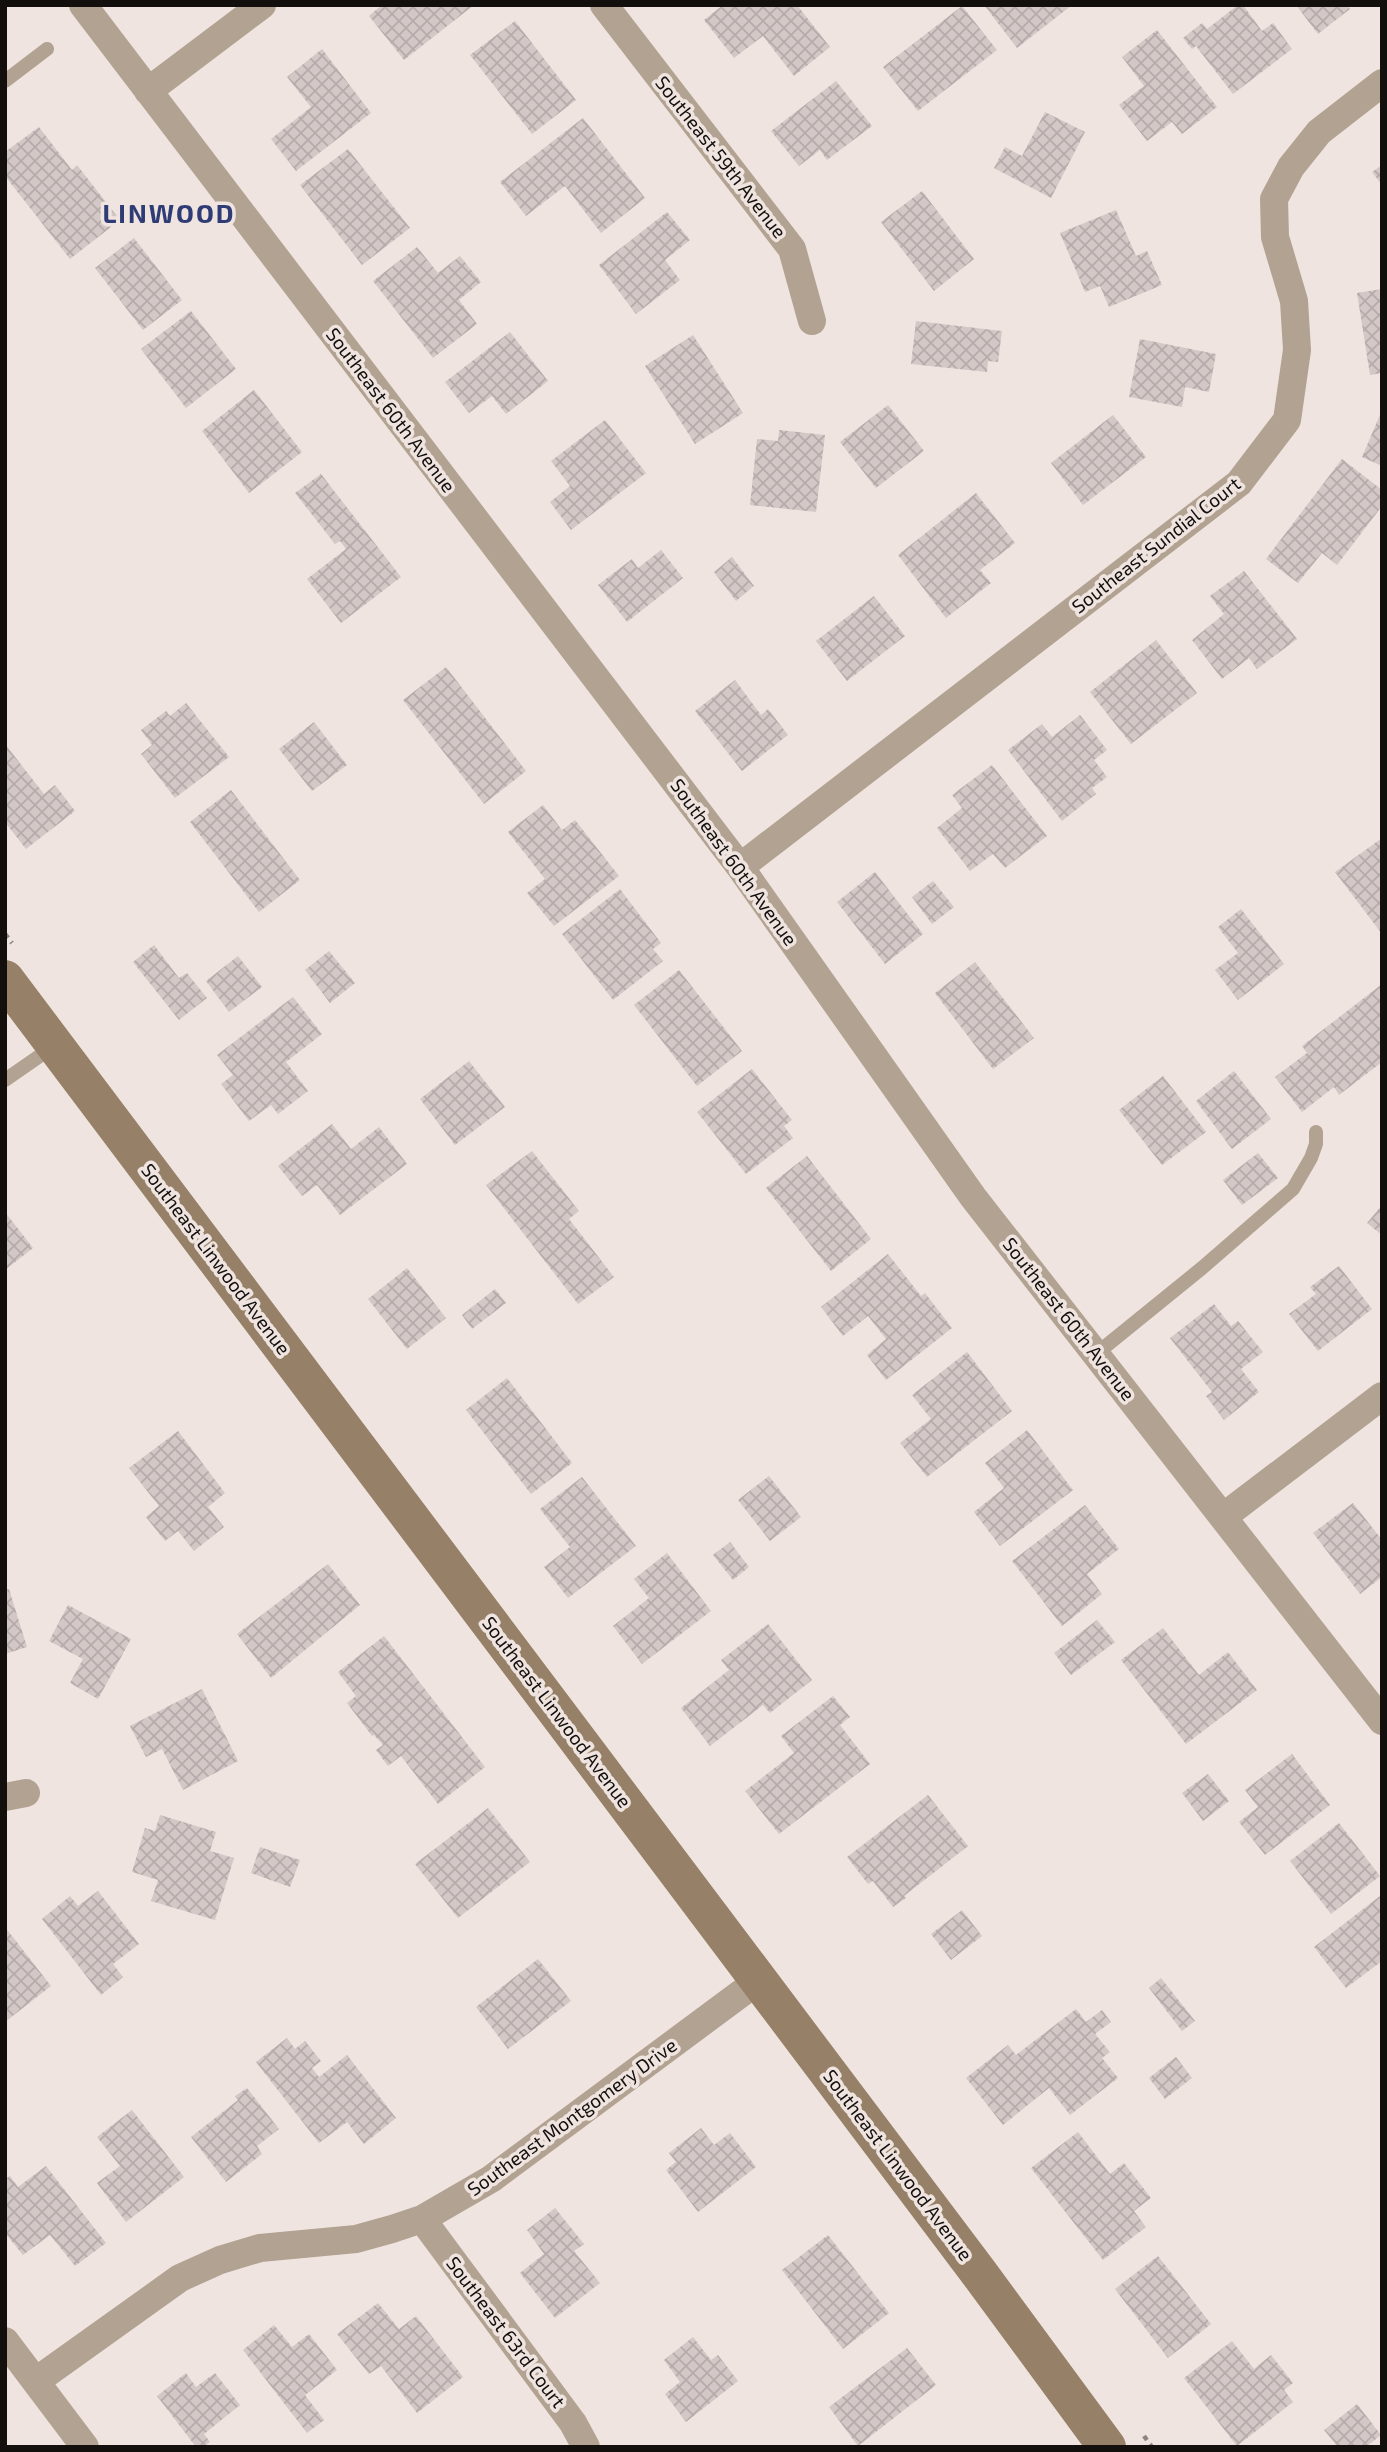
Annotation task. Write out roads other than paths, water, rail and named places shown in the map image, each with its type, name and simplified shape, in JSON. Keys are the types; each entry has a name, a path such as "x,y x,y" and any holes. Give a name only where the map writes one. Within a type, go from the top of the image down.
{"main road":[{"name":"Southeast Linwood Avenue","path":"5,979 1107,2447"}],"street":[{"name":"Southeast 60th Avenue","path":"83,5 740,867 973,1197 1382,1721"},
{"path":"148,91 262,5"},
{"name":"Southeast 59th Avenue","path":"604,5 792,249 812,321"},
{"name":"Southeast Sundial Court","path":"740,867 1240,482 1287,420 1297,350 1294,301 1275,237 1275,199 1291,167 1319,132 1382,83"},
{"path":"1223,1517 1382,1396"},
{"name":"Southeast Montgomery Drive","path":"36,2381 180,2278 220,2260 260,2248 356,2239 422,2219 491,2179 759,1980"},
{"name":"Southeast 63rd Court","path":"422,2219 573,2423 586,2447"},
{"path":"5,2341 85,2447"}],"lane":[{"path":"5,81 47,49"},
{"path":"5,1080 55,1045"},
{"path":"1096,1354 1202,1268 1293,1189 1311,1158 1316,1144 1316,1132"}],"district":[{"name":"LINWOOD","path":"169,214"}]}
